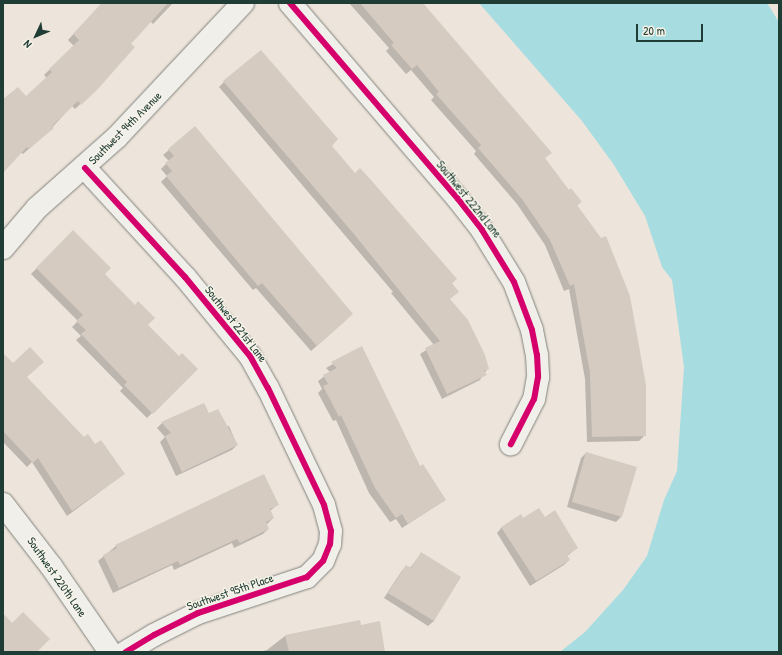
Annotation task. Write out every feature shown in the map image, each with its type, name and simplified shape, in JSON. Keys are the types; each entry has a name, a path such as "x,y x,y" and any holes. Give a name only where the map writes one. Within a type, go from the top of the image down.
{"street":[{"name":"Southwest 94th Avenue","path":"3,248 37,208 85,168 150,103 243,3"},
{"name":"Southwest 222nd Lane","path":"290,3 463,205 500,257 514,282 532,330 537,355 538,377 534,399 511,444"},
{"name":"Southwest 221st Lane","path":"85,168 185,277 250,356 268,388 324,505 330,525 330,544"},
{"name":"Southwest 220th Lane","path":"3,504 47,560 110,652"},
{"name":"Southwest 95th Place","path":"126,652 154,635 198,613 307,577 320,565 330,544"}],"water":[{"path":"479,3 767,3 779,22 779,652 560,652 585,632 623,590 647,556 664,500 677,471 684,367 672,280 662,267 645,216 614,165 582,121"}],"building":[{"path":"102,3 168,3 131,44 135,47 97,90 81,105 78,101 52,126 54,128 29,149 27,147 3,173 3,99 18,87 26,96 52,72 49,69 79,40 73,34"},
{"path":"360,3 423,3 552,153 545,158 569,190 571,188 582,202 577,205 601,238 606,236 630,296 646,385 646,436 592,437 590,373 574,284 570,286 550,240 522,199 478,148 481,145 436,94 439,92 417,65 412,69 391,45 394,43"},
{"path":"261,50 338,139 332,146 355,173 360,168 457,279 452,283 459,292 450,299 468,320 485,355 489,369 484,371 487,375 447,394 425,348 440,341 354,234 223,81"},
{"path":"195,126 353,314 317,346 262,283 258,286 166,176 172,171 165,163 174,156 168,149"},
{"path":"73,230 111,268 105,274 135,305 138,301 155,318 148,325 179,356 182,353 198,369 153,414 124,385 127,382 81,334 86,330 76,321 83,315 36,268"},
{"path":"362,346 420,466 423,464 446,500 408,524 402,514 396,518 375,488 341,415 339,417 323,386 328,384 323,375 337,368 331,362"},
{"path":"30,347 44,362 27,377 84,437 88,434 95,444 101,440 125,474 72,511 38,458 33,463 3,431 3,353 13,363"},
{"path":"204,403 209,413 218,409 238,445 182,472 165,436 171,433 161,422"},
{"path":"586,452 637,467 622,517 572,502"},
{"path":"264,474 279,505 270,509 274,518 266,522 269,529 240,543 237,539 180,565 178,561 119,588 103,555 117,548 115,545"},
{"path":"539,508 545,517 555,510 578,548 567,555 570,560 536,581 501,527 521,514 523,518"},
{"path":"421,552 461,577 434,621 388,593 406,565 411,568"},
{"path":"23,612 50,639 37,652 3,652 3,613 12,623"},
{"path":"360,620 361,625 380,621 385,652 289,652 285,635"}],"cycle path":[{"path":"290,3 458,199 482,230 514,282 532,330 537,355 538,377 534,399 511,444"},
{"path":"85,168 185,277 250,356 268,388 324,505 331,531 330,544 323,561 307,577 198,613 154,635 126,652"}]}
